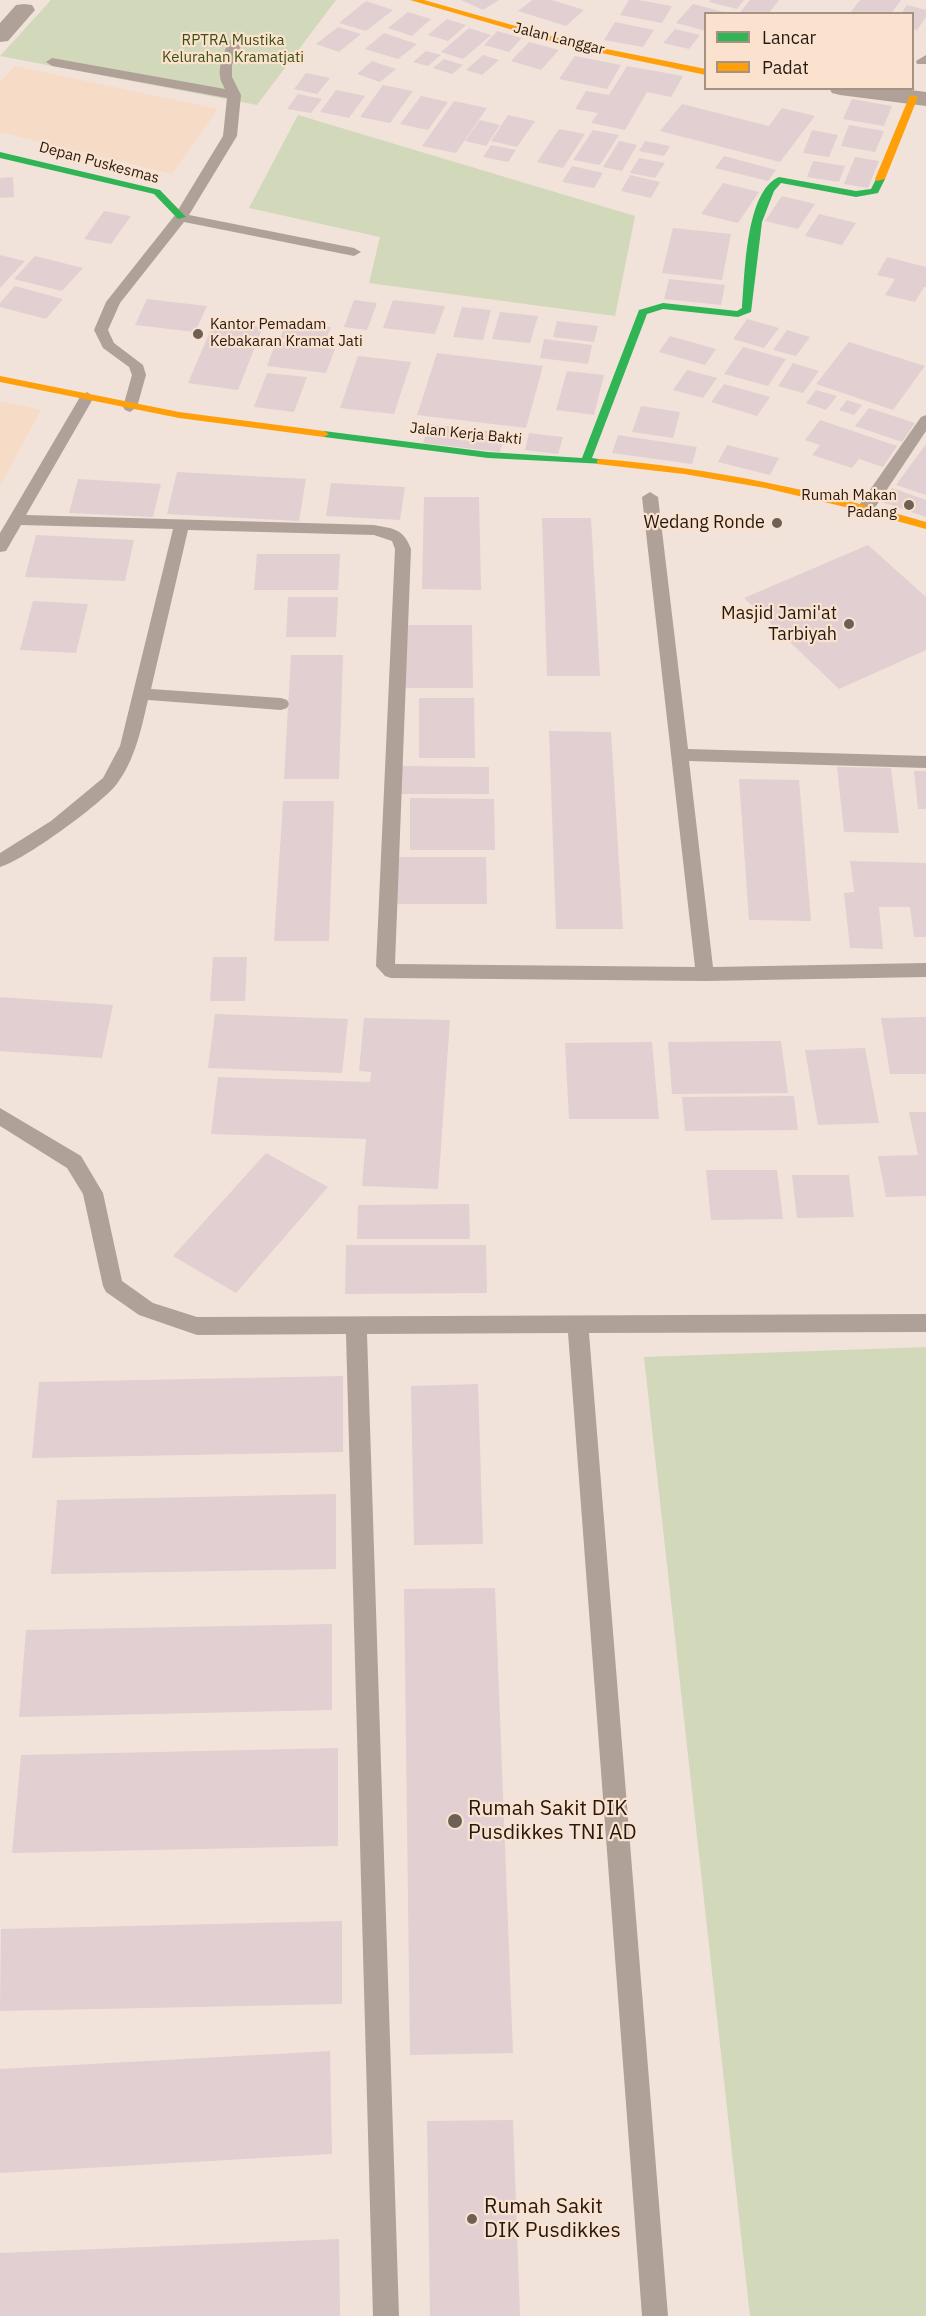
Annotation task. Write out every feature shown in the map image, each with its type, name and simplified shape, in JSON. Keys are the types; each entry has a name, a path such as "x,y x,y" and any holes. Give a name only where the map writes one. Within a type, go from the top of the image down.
{"street":[{"name":"Jalan Langgar","path":"414,0 571,44 704,72"},
{"path":"0,6 24,10 0,36"},
{"path":"586,461 643,312 663,306 738,314 747,310 753,231 772,185 779,180 856,194 875,191 919,98 856,90"},
{"name":"Depan Puskesmas","path":"0,155 157,192 181,217"},
{"name":"Jalan Kerja Bakti","path":"0,378 130,407 179,415 488,455 632,464 716,474 866,508 926,526"}],"lane":[{"path":"130,407 139,375 136,365 108,345 101,330 112,302 181,217 230,136 234,95 226,77 225,64 239,37"},
{"path":"52,62 234,95"},
{"path":"181,217 354,252"},
{"path":"0,547 87,397"},
{"path":"866,508 926,420"},
{"path":"650,497 705,974"},
{"path":"15,520 374,530 399,538 403,549 386,966 388,969 395,972 705,974 926,970"},
{"path":"0,861 57,825 109,783 129,746 182,524"},
{"path":"142,694 281,704"},
{"path":"680,755 926,762"},
{"path":"0,1116 74,1162 93,1193 113,1286 146,1309 197,1326 926,1323"},
{"path":"578,1324 655,2316"},
{"path":"356,1326 386,2316"}],"shaded area":[{"path":"15,66 218,109 172,174 0,132 0,82"},
{"path":"0,401 41,410 0,486"}],"green space":[{"name":"RPTRA Mustika Kelurahan Kramatjati","path":"51,0 336,0 257,105 0,56"},
{"path":"298,115 635,216 615,316 369,283 380,237 249,208"},
{"path":"926,1347 926,2316 750,2316 644,1357"}],"building":[{"path":"461,0 499,0 483,10"},
{"path":"532,0 552,0 584,10 566,26 518,11"},
{"path":"629,0 672,6 662,23 620,15"},
{"path":"711,0 744,0 737,9 709,2"},
{"path":"750,0 779,0 770,12 741,12"},
{"path":"860,0 901,0 892,12 851,12"},
{"path":"366,1 393,10 366,31 339,23"},
{"path":"693,4 724,12 704,12 704,30 676,23"},
{"path":"907,5 926,10 926,17 917,30 914,29 914,12 902,12"},
{"path":"408,12 431,19 412,36 388,28"},
{"path":"447,19 466,25 448,41 428,35"},
{"path":"615,22 654,30 643,47 604,40"},
{"path":"338,27 361,34 339,52 316,44"},
{"path":"469,28 491,35 463,59 441,52"},
{"path":"675,29 700,35 689,49 663,43"},
{"path":"497,31 522,38 509,52 484,45"},
{"path":"384,33 417,44 398,59 365,49"},
{"path":"529,42 559,50 541,70 511,61"},
{"path":"426,51 441,55 428,66 413,62"},
{"path":"483,55 499,60 482,75 466,70"},
{"path":"575,56 621,65 607,89 559,79"},
{"path":"444,59 463,65 452,74 433,68"},
{"path":"372,61 396,69 380,82 357,74"},
{"path":"627,66 683,76 671,97 647,92 625,130 591,123 598,113 575,109 586,91 609,95"},
{"path":"306,73 330,78 317,94 294,89"},
{"path":"383,85 413,91 390,123 360,117"},
{"path":"336,90 365,96 349,118 320,112"},
{"path":"298,94 322,99 311,113 287,109"},
{"path":"421,96 448,102 428,130 400,124"},
{"path":"852,99 892,106 884,126 843,119"},
{"path":"454,101 487,108 456,153 422,146"},
{"path":"682,104 769,126 782,108 815,116 780,162 660,131"},
{"path":"508,115 535,121 517,147 491,141"},
{"path":"480,120 500,125 486,146 465,141"},
{"path":"849,125 884,131 875,152 841,146"},
{"path":"559,129 585,134 563,168 537,162"},
{"path":"593,130 619,135 600,165 573,160"},
{"path":"812,130 838,135 829,157 803,153"},
{"path":"619,141 637,145 622,171 603,167"},
{"path":"645,141 670,146 664,156 639,151"},
{"path":"491,145 516,150 508,162 483,157"},
{"path":"724,156 776,170 768,181 715,168"},
{"path":"855,157 879,161 868,188 844,184"},
{"path":"639,158 665,163 655,178 630,173"},
{"path":"813,161 845,166 839,182 807,177"},
{"path":"572,166 603,173 594,188 562,182"},
{"path":"630,175 660,182 651,198 621,191"},
{"path":"13,177 14,197 0,198 0,178"},
{"path":"723,183 759,192 738,223 701,214"},
{"path":"782,196 815,204 798,229 765,221"},
{"path":"104,211 131,216 111,244 84,239"},
{"path":"819,214 856,223 842,245 805,236"},
{"path":"673,228 731,234 722,280 662,273"},
{"path":"0,255 25,261 0,288"},
{"path":"35,256 83,268 62,291 14,279"},
{"path":"887,257 926,267 926,287 915,302 885,295 895,279 877,275"},
{"path":"669,279 725,285 721,305 664,299"},
{"path":"15,286 63,299 46,319 0,307 0,303"},
{"path":"147,299 207,306 195,332 135,325"},
{"path":"354,300 377,303 367,330 344,327"},
{"path":"393,300 445,306 435,334 383,328"},
{"path":"462,307 491,310 483,340 453,337"},
{"path":"500,312 538,316 530,343 492,339"},
{"path":"747,319 779,328 764,348 733,339"},
{"path":"557,321 598,326 594,342 553,337"},
{"path":"214,322 263,327 238,390 188,383"},
{"path":"287,322 331,327 325,343 280,338"},
{"path":"787,330 810,337 796,356 773,350"},
{"path":"670,336 716,349 705,365 659,352"},
{"path":"544,339 592,345 588,364 540,358"},
{"path":"276,342 335,349 326,373 267,366"},
{"path":"849,342 925,366 893,410 816,384"},
{"path":"743,347 786,359 768,386 724,374"},
{"path":"437,353 543,366 526,428 417,415"},
{"path":"358,356 411,362 394,414 340,408"},
{"path":"793,363 819,371 803,393 778,386"},
{"path":"687,370 717,378 703,398 673,390"},
{"path":"567,371 604,375 594,415 556,410"},
{"path":"267,373 307,377 294,412 254,407"},
{"path":"724,384 770,397 757,416 711,402"},
{"path":"816,390 837,396 826,410 806,403"},
{"path":"847,400 862,405 854,415 839,410"},
{"path":"641,406 680,412 673,438 632,432"},
{"path":"869,408 915,423 902,442 855,426"},
{"path":"820,420 897,446 883,467 859,459 852,468 812,455 820,445 805,440"},
{"path":"429,424 505,433 500,452 423,443"},
{"path":"529,433 563,437 558,454 525,450"},
{"path":"618,435 697,447 692,464 612,453"},
{"path":"926,444 926,495 896,485"},
{"path":"727,445 779,458 770,475 718,462"},
{"path":"177,472 306,479 299,521 167,514"},
{"path":"78,479 161,484 153,517 69,513"},
{"path":"331,483 405,487 400,520 326,516"},
{"path":"892,488 926,500 926,517 882,502"},
{"path":"424,497 479,497 481,590 422,589"},
{"path":"542,518 591,518 600,676 547,676"},
{"path":"36,535 134,540 125,581 25,577"},
{"name":"Masjid Jami'at Tarbiyah","path":"868,545 926,597 926,650 839,689 744,598"},
{"path":"257,554 340,554 338,590 254,590"},
{"path":"288,597 338,597 336,637 286,637"},
{"path":"33,601 88,604 76,653 20,650"},
{"path":"406,625 472,625 473,688 405,688"},
{"path":"291,655 343,655 339,779 284,779"},
{"path":"419,698 474,698 475,758 419,758"},
{"path":"549,731 611,732 623,929 556,929"},
{"path":"398,766 489,767 489,794 399,794"},
{"path":"837,767 891,768 899,833 844,832"},
{"path":"914,771 926,771 926,809 918,809"},
{"path":"739,779 799,780 811,921 749,920"},
{"path":"410,798 494,799 495,850 410,850"},
{"path":"283,801 334,801 329,941 274,941"},
{"path":"393,857 486,857 487,904 391,904"},
{"path":"850,861 926,863 926,937 914,937 910,907 879,907 883,949 850,948 844,893 854,892"},
{"path":"213,957 247,957 245,1001 210,1001"},
{"path":"0,997 113,1005 102,1058 0,1051"},
{"path":"215,1014 348,1019 342,1073 208,1068"},
{"path":"926,1017 926,1074 890,1074 881,1018"},
{"path":"364,1018 450,1020 438,1189 362,1186 366,1139 211,1134 218,1077 370,1082 371,1072 359,1071"},
{"path":"781,1041 788,1093 672,1094 668,1042"},
{"path":"652,1042 659,1119 569,1119 565,1043"},
{"path":"865,1048 879,1123 818,1125 805,1050"},
{"path":"794,1096 798,1130 685,1131 682,1097"},
{"path":"909,1112 926,1112 926,1196 886,1197 878,1156 918,1155"},
{"path":"266,1153 328,1187 236,1293 173,1256"},
{"path":"706,1170 777,1170 783,1219 711,1220"},
{"path":"792,1175 849,1175 854,1217 797,1218"},
{"path":"469,1204 470,1239 357,1239 358,1205"},
{"path":"346,1245 486,1245 487,1293 345,1294"},
{"path":"343,1376 343,1452 32,1458 39,1382"},
{"path":"478,1384 483,1544 414,1545 411,1386"},
{"path":"336,1494 336,1569 51,1574 57,1500"},
{"name":"Rumah Sakit DIK Pusdikkes TNI AD","path":"495,1588 513,2053 410,2055 404,1589"},
{"path":"332,1624 332,1710 19,1717 26,1630"},
{"path":"338,1748 338,1846 12,1853 21,1755"},
{"path":"342,1921 342,2004 0,2011 1,1929"},
{"path":"330,2051 332,2154 0,2173 0,2069"},
{"name":"Rumah Sakit DIK Pusdikkes","path":"513,2120 520,2316 430,2316 427,2121"},
{"path":"339,2239 340,2316 0,2316 0,2253"}],"traffic: fast":[{"path":"0,155 157,192 181,217"},
{"path":"586,461 643,312 663,306 738,314 747,310 753,240 757,222 769,190 779,180 856,194 875,191 880,179"},
{"path":"324,434 488,455 601,462"}],"traffic: slow":[{"path":"414,0 571,44 704,72"},
{"path":"880,179 913,97"},
{"path":"0,379 179,415 324,434"},
{"path":"601,462 684,470 725,477 846,503 926,526"}],"place":[{"name":"Kantor Pemadam Kebakaran Kramat Jati","path":"198,334"},
{"name":"Rumah Makan Padang","path":"909,505"},
{"name":"Wedang Ronde","path":"777,523"},
{"name":"Masjid Jami'at Tarbiyah","path":"849,624"},
{"name":"Rumah Sakit DIK Pusdikkes TNI AD","path":"455,1821"},
{"name":"Rumah Sakit DIK Pusdikkes","path":"472,2219"}]}
